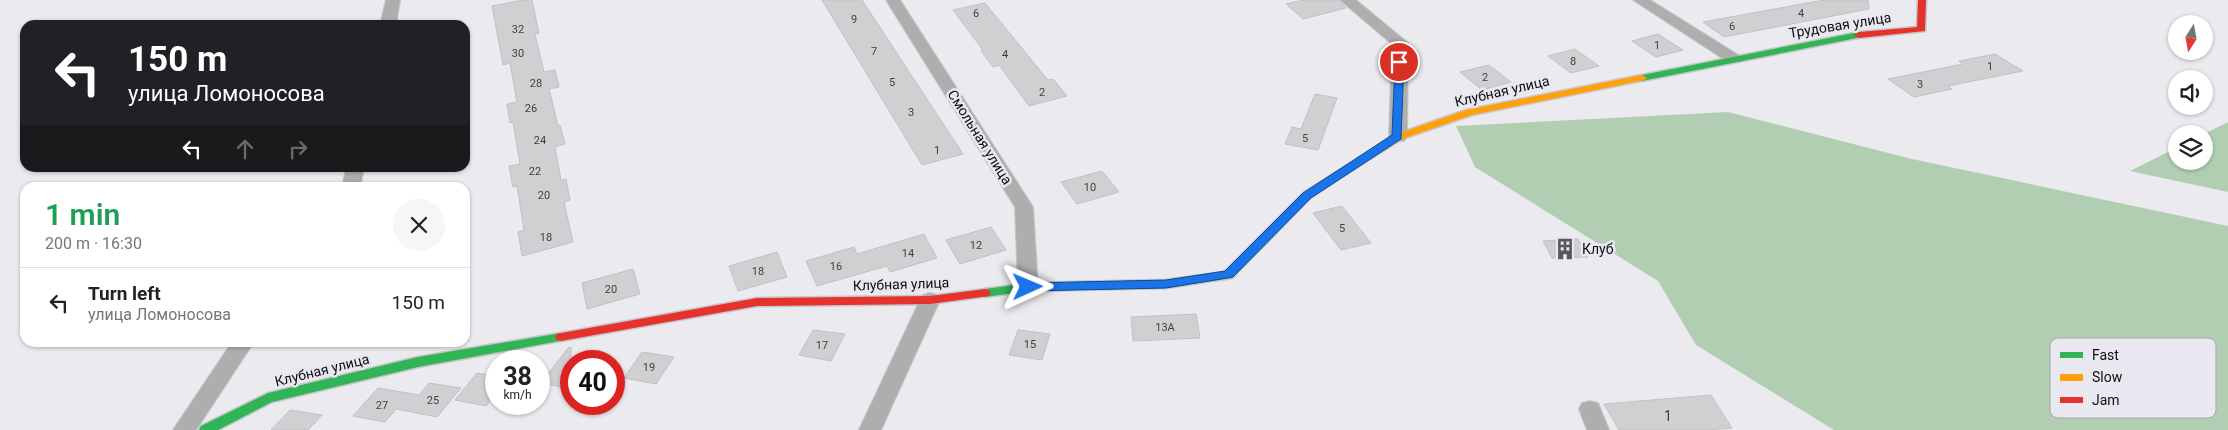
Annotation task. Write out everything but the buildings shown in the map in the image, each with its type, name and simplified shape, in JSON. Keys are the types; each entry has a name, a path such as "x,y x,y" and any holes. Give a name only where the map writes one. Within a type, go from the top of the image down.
{"street":[{"path":"389,20 393,0"},
{"name":"Смольная улица","path":"893,0 1024,207 1028,287"},
{"path":"1347,0 1400,44 1398,136"},
{"path":"1640,0 1734,59"},
{"name":"Трудовая улица","path":"1734,59 1853,36 1922,29 1922,0"},
{"name":"Клубная улица","path":"206,430 268,398 418,362 757,302 930,300 1028,287 1166,284 1228,275 1307,195 1398,136 1470,112 1734,59"},
{"path":"870,430 930,300"},
{"path":"184,430 241,347"},
{"path":"1590,409 1598,430"}],"green space":[{"path":"1728,112 1912,159 2228,226 2228,430 1834,430 1696,345 1658,281 1475,167 1456,126"},
{"path":"2228,122 2228,192 2130,171 2168,152 2168,170 2213,170 2213,130"}],"traffic: fast":[{"path":"1642,78 1859,35"},
{"path":"985,293 1028,287 1166,284 1228,275 1307,195 1361,160"},
{"path":"206,430 268,398 418,362 561,337"}],"traffic: slow":[{"path":"1361,160 1398,137 1470,112 1642,78"}],"traffic: jam":[{"path":"1859,35 1922,29 1922,0"},
{"path":"561,337 757,302 930,300 985,293"}],"place":[{"name":"Клуб","path":"1565,249"}],"route":[{"path":"1028,287 1166,284 1228,275 1307,195 1398,136 1399,62"}]}
